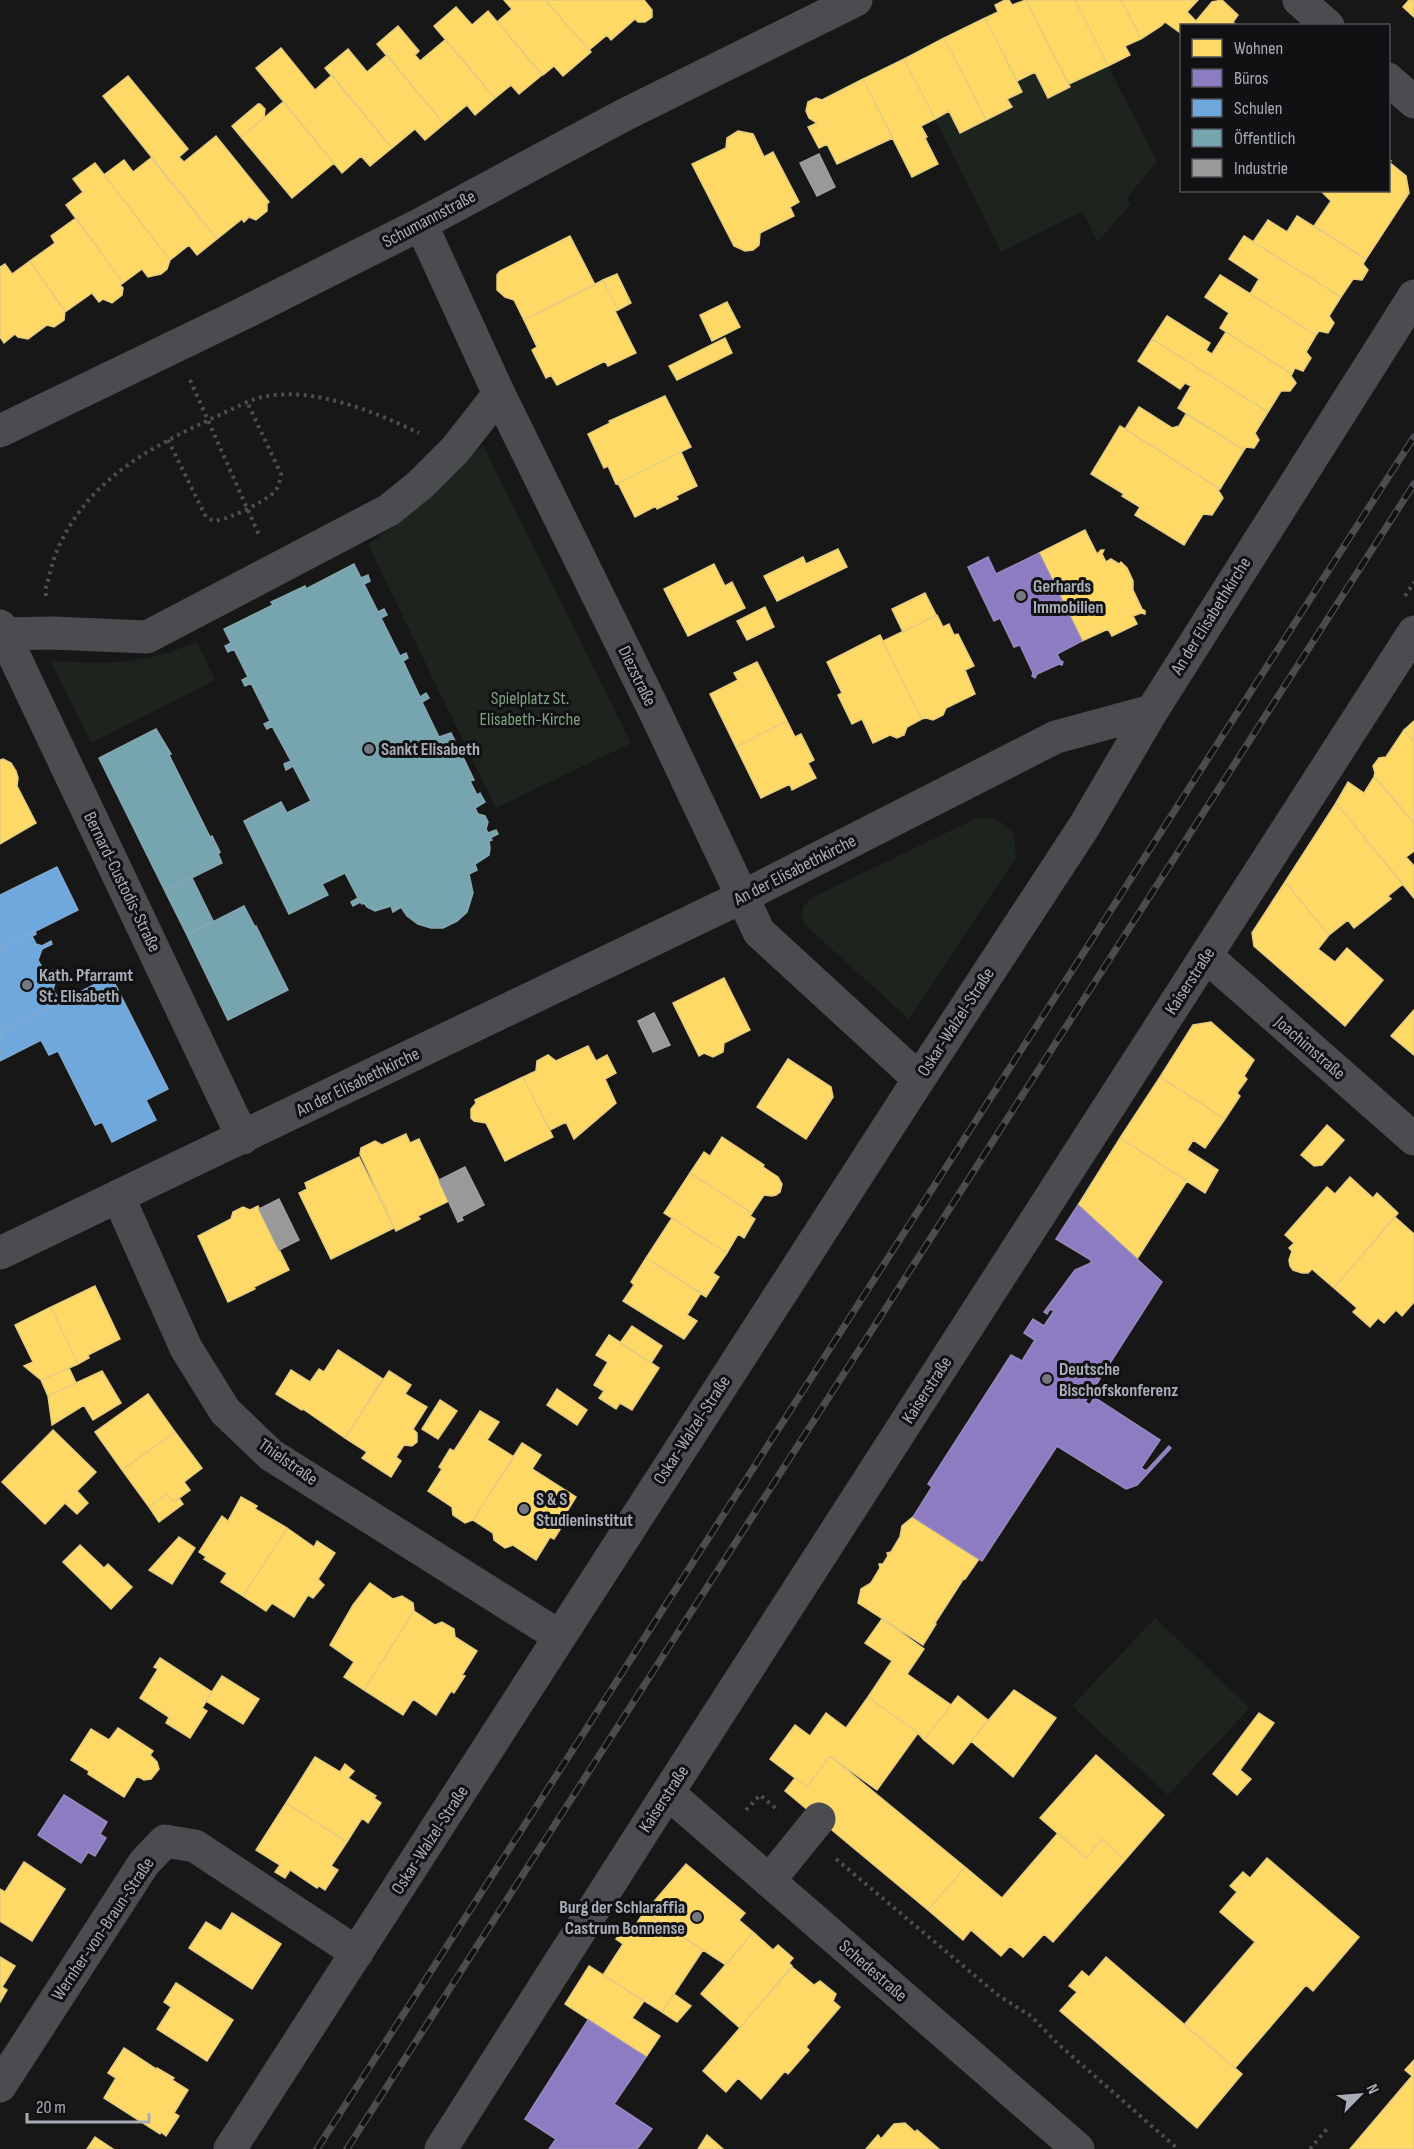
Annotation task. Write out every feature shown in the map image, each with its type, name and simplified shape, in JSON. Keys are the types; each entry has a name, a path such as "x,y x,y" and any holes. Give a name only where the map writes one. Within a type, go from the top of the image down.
{"street":[{"name":"Schumannstraße","path":"0,432 421,224 624,115 856,0"},
{"path":"1299,0 1326,24"},
{"path":"1390,80 1414,102"},
{"name":"Diezstraße","path":"421,224 499,394 656,714 759,932 919,1079"},
{"name":"An der Elisabethkirche","path":"0,1254 742,897 1056,737 1152,711 1414,296"},
{"path":"2,630 147,637 388,510 421,484 455,450 499,394"},
{"name":"Bernard-Custodis-Straße","path":"2,630 243,1138"},
{"name":"Kaiserstraße","path":"441,2149 1414,632"},
{"name":"Oskar-Walzel-Straße","path":"230,2149 559,1636 1085,825 1152,711"},
{"name":"Joachimstraße","path":"1206,956 1414,1139"},
{"name":"Thielstraße","path":"118,1196 186,1348 225,1411 271,1455 559,1636"},
{"name":"Schedestraße","path":"659,1806 720,1838 1078,2149"},
{"path":"769,1881 812,1826"},
{"name":"Wernher-von-Braun-Straße","path":"0,2086 144,1863 165,1841 195,1846 357,1953"}],"path":[{"path":"173,347 209,420 259,536"},
{"path":"52,633 45,590 58,547 77,514 96,491 120,469 150,449 258,397 291,395 323,397 380,414 455,450"},
{"path":"168,440 206,517 212,521 221,520 246,509 272,495 279,484 281,474 247,402"},
{"path":"720,1838 760,1795 812,1826 999,1996 1031,2016 1057,2043 1178,2149"},
{"path":"1310,2149 1327,2129"}],"green space":[{"path":"1108,66 1157,161 1127,198 1130,205 1097,242 1083,211 1001,252 935,119 949,111 960,133 1012,107 1007,99 1022,92 1017,81 1035,72 1048,98 1070,87 1069,84"},
{"name":"Spielplatz St. Elisabeth-Kirche","path":"483,445 631,743 496,808 368,545 424,503"},
{"path":"197,642 215,680 91,743 50,660 90,663 125,662 160,655"},
{"path":"977,818 997,819 1014,833 1016,858 909,1019 805,925 801,915 804,905 815,896"},
{"path":"1155,1618 1250,1708 1168,1795 1072,1706"}],"building: Wohnen":[{"path":"504,0 545,0 591,52 563,76 554,66 543,75 497,22 512,9"},
{"path":"545,0 644,0 652,10 652,17 645,22 638,22 635,19 611,40 607,35 589,50"},
{"path":"1009,0 1012,5 1026,0 1070,87 1048,98 1035,72 1017,81 985,18 998,12 995,5"},
{"path":"1026,0 1075,0 1108,66 1069,84"},
{"path":"1075,0 1121,0 1141,39 1125,46 1130,55 1108,66"},
{"path":"1121,0 1198,0 1187,12 1196,21 1212,2 1222,0 1238,15 1233,22 1235,24 1180,24 1180,33 1165,22 1141,39"},
{"path":"1409,0 1414,0 1414,17 1403,7"},
{"path":"456,7 472,25 488,11 542,75 519,94 511,85 495,98 434,26"},
{"path":"985,18 1022,92 1007,99 1012,107 986,120 944,38"},
{"path":"398,26 419,51 415,55 420,61 445,40 495,98 475,115 467,105 444,124 377,44"},
{"path":"944,38 986,120 960,133 949,111 935,119 904,59"},
{"path":"281,48 315,90 332,75 392,148 370,166 361,156 342,173 256,68"},
{"path":"348,49 367,72 387,55 444,124 425,140 415,129 392,148 325,68"},
{"path":"904,59 935,119 921,126 938,164 912,177 863,79"},
{"path":"128,76 188,149 179,157 184,162 216,136 269,202 267,211 256,220 249,217 244,222 242,219 217,239 103,96"},
{"path":"863,79 893,138 837,164 827,144 819,148 808,127 817,123 809,118 806,111 808,102 816,98 822,100"},
{"path":"283,102 334,163 292,198 241,137"},
{"path":"258,104 265,109 264,118 241,137 232,126"},
{"path":"738,131 753,134 764,157 773,152 799,202 790,207 794,216 760,233 759,245 753,250 745,251 734,246 692,164 726,148 727,138"},
{"path":"151,158 217,239 197,255 189,245 170,260 104,175 124,160 133,172"},
{"path":"95,163 170,260 167,269 161,274 148,277 142,269 123,283 66,205 83,192 73,179"},
{"path":"1390,163 1406,176 1409,193 1366,259 1314,226 1331,201 1322,192 1390,192"},
{"path":"1297,216 1366,259 1363,264 1368,270 1362,280 1353,279 1341,297 1253,242 1268,220 1287,232"},
{"path":"76,218 123,283 120,285 123,288 122,295 112,303 103,299 99,302 92,293 65,312 30,261 55,243 51,236"},
{"path":"570,236 595,285 524,320 514,300 505,297 497,290 497,275 500,271"},
{"path":"1244,236 1341,297 1329,316 1334,323 1328,333 1319,331 1316,335 1250,294 1259,279 1229,259"},
{"path":"30,261 65,311 64,320 54,327 47,325 28,339 15,334 4,343 0,337 0,267 5,264 12,274"},
{"path":"617,274 631,303 618,310 603,280"},
{"path":"1220,275 1316,335 1306,352 1311,358 1303,371 1295,368 1292,374 1220,328 1229,313 1205,297"},
{"path":"603,280 618,310 615,311 636,353 608,366 605,361 557,385 551,375 546,378 532,350 537,347 524,320"},
{"path":"727,302 740,327 712,341 700,315"},
{"path":"1167,316 1210,343 1206,350 1212,354 1226,332 1292,374 1296,383 1290,391 1281,391 1268,412 1152,339"},
{"path":"725,338 732,353 677,380 669,366"},
{"path":"1152,339 1268,412 1255,433 1259,440 1254,448 1246,447 1244,450 1178,408 1191,386 1185,383 1180,389 1138,361"},
{"path":"665,396 691,447 616,484 608,466 604,468 588,434 610,423 609,421"},
{"path":"1139,407 1172,428 1179,426 1186,414 1244,450 1220,489 1125,429"},
{"path":"1120,426 1220,489 1218,490 1223,498 1212,515 1203,514 1184,545 1135,515 1140,507 1122,496 1124,494 1091,474"},
{"path":"681,452 697,486 676,496 678,499 657,509 656,506 635,517 618,483"},
{"path":"1085,530 1097,554 1104,550 1102,554 1106,562 1111,559 1119,564 1121,562 1127,568 1133,581 1133,590 1145,614 1133,616 1137,624 1112,636 1108,629 1082,641 1039,553"},
{"path":"838,549 847,567 777,601 764,576 803,557 806,564"},
{"path":"714,564 725,586 732,582 745,608 688,636 664,589"},
{"path":"925,593 936,615 903,632 892,609"},
{"path":"765,607 774,627 747,640 737,621"},
{"path":"937,615 943,627 949,624 954,635 958,634 974,666 965,670 975,694 946,708 943,715 933,720 922,719 883,641"},
{"path":"880,635 922,719 907,727 904,735 897,738 890,735 873,743 862,719 852,724 838,695 842,693 827,662"},
{"path":"757,662 787,721 736,747 710,694 738,680 734,673"},
{"path":"787,721 795,737 801,734 814,760 808,763 816,778 792,790 790,784 761,798 736,747"},
{"path":"1414,721 1414,742 1404,730"},
{"path":"1404,730 1414,742 1414,823 1374,776 1373,766 1379,758 1386,757"},
{"path":"0,760 11,763 16,771 17,786 36,823 0,844"},
{"path":"1374,777 1414,823 1414,851 1406,857 1414,866 1414,898 1336,803 1348,782 1364,793"},
{"path":"1336,803 1403,884 1388,896 1391,899 1354,928 1348,920 1329,935 1285,882"},
{"path":"1285,882 1329,935 1318,949 1335,962 1347,948 1383,980 1345,1026 1254,946 1252,933"},
{"path":"724,978 750,1030 724,1043 723,1052 713,1057 704,1053 699,1056 673,1003"},
{"path":"1414,1010 1414,1055 1391,1036"},
{"path":"1211,1022 1254,1060 1244,1076 1247,1079 1237,1093 1240,1096 1225,1119 1160,1077 1193,1025"},
{"path":"588,1046 596,1061 607,1055 616,1073 605,1079 616,1103 574,1139 566,1122 550,1130 523,1077 536,1071 537,1061 548,1055 556,1061"},
{"path":"788,1059 831,1087 833,1097 806,1139 757,1107"},
{"path":"523,1077 553,1137 505,1161 486,1123 474,1121 471,1118 471,1109 476,1103 475,1100"},
{"path":"1160,1077 1225,1119 1205,1148 1193,1140 1187,1150 1218,1170 1205,1193 1120,1138"},
{"path":"1327,1125 1344,1140 1322,1165 1314,1166 1301,1155"},
{"path":"406,1134 410,1143 419,1139 449,1201 418,1216 420,1219 396,1231 360,1154 361,1148 375,1141 382,1145"},
{"path":"722,1137 764,1165 763,1167 778,1177 782,1184 780,1192 776,1195 764,1195 752,1213 690,1173 704,1152 710,1156"},
{"path":"1120,1138 1187,1181 1137,1259 1078,1205"},
{"path":"359,1157 394,1228 331,1259 299,1193 307,1189 305,1183"},
{"path":"690,1173 752,1213 750,1216 755,1219 744,1238 738,1234 727,1253 664,1213"},
{"path":"1350,1177 1373,1198 1377,1193 1398,1213 1334,1288 1312,1269 1308,1273 1293,1270 1289,1260 1292,1251 1289,1248 1294,1243 1285,1235 1327,1187 1335,1194"},
{"path":"258,1206 289,1270 228,1302 198,1236 231,1219 233,1212 243,1207 250,1210"},
{"path":"1395,1217 1414,1234 1414,1302 1402,1316 1396,1310 1384,1323 1378,1318 1370,1327 1353,1312 1357,1308 1334,1288"},
{"path":"672,1218 727,1253 713,1273 719,1277 706,1297 646,1258"},
{"path":"646,1258 701,1293 687,1315 697,1321 684,1339 623,1301 634,1285 631,1282"},
{"path":"95,1286 120,1339 88,1355 89,1358 78,1364 51,1307"},
{"path":"51,1307 78,1364 41,1380 24,1366 33,1362 15,1325"},
{"path":"632,1326 662,1346 651,1363 620,1343"},
{"path":"609,1335 659,1368 632,1410 620,1403 616,1409 599,1398 604,1391 594,1385 608,1362 596,1355"},
{"path":"338,1350 383,1379 345,1438 303,1409 276,1394 291,1370 310,1382 319,1369 324,1372"},
{"path":"69,1368 76,1383 48,1396 41,1380"},
{"path":"102,1371 121,1403 93,1420 84,1405 52,1425 48,1396"},
{"path":"389,1371 411,1385 405,1394 427,1407 413,1429 417,1433 417,1442 412,1446 404,1445 396,1457 401,1461 391,1477 362,1458 367,1452 345,1438"},
{"path":"557,1389 587,1410 577,1425 547,1405"},
{"path":"148,1394 175,1432 122,1470 95,1432"},
{"path":"440,1400 457,1411 438,1439 422,1429"},
{"path":"480,1411 499,1422 487,1440 514,1457 473,1520 465,1523 453,1515 452,1507 428,1491 442,1469 439,1467 450,1449 454,1451"},
{"path":"53,1430 96,1472 77,1491 88,1503 77,1514 65,1503 45,1524 2,1482"},
{"path":"175,1432 202,1468 184,1482 190,1490 174,1502 167,1494 149,1507 122,1470"},
{"name":"S & S Studieninstitut","path":"522,1443 541,1455 532,1469 576,1497 561,1521 564,1523 554,1539 550,1537 536,1560 513,1545 505,1548 494,1540 493,1533 473,1520"},
{"path":"167,1494 174,1502 179,1498 183,1504 159,1522 149,1507"},
{"path":"241,1497 257,1506 255,1509 287,1528 243,1596 221,1582 227,1573 204,1559 206,1557 199,1552 222,1516 228,1521"},
{"path":"913,1517 979,1559 964,1578 923,1645 858,1603 861,1589 871,1583 880,1568 879,1564 883,1564 888,1556 887,1553 891,1552 900,1537 902,1526"},
{"path":"287,1528 314,1547 317,1541 335,1553 318,1579 324,1585 313,1598 308,1595 294,1617 272,1603 266,1611 243,1596"},
{"path":"179,1537 195,1548 172,1584 149,1570"},
{"path":"80,1545 104,1568 108,1564 132,1587 111,1609 63,1562"},
{"path":"370,1583 393,1599 402,1596 413,1603 414,1611 364,1690 344,1677 354,1662 330,1645 353,1605"},
{"path":"414,1611 435,1625 442,1622 454,1629 455,1637 477,1651 462,1675 465,1676 454,1693 451,1691 436,1715 413,1699 403,1715 364,1690"},
{"path":"882,1619 924,1649 907,1674 951,1705 924,1740 918,1733 868,1697 892,1661 865,1643"},
{"path":"160,1658 212,1692 202,1708 207,1711 190,1738 166,1723 169,1717 140,1698 158,1669 154,1667"},
{"path":"222,1676 259,1699 243,1724 206,1701"},
{"path":"1014,1690 1056,1718 1013,1777 971,1741"},
{"path":"958,1696 988,1720 953,1764 924,1740"},
{"path":"868,1697 918,1733 877,1790 830,1756 807,1787 770,1759 795,1725 810,1736 826,1713 846,1728"},
{"path":"1259,1713 1274,1723 1240,1770 1251,1779 1237,1795 1213,1774"},
{"path":"118,1728 153,1751 150,1755 157,1762 159,1769 151,1779 144,1780 137,1776 124,1797 71,1760 91,1729 109,1740"},
{"path":"1096,1755 1164,1815 1125,1860 1102,1839 1086,1858 1040,1818"},
{"path":"830,1756 965,1867 928,1910 785,1791 795,1778 807,1787"},
{"path":"315,1757 340,1772 345,1764 354,1771 348,1778 376,1796 374,1798 381,1803 368,1823 362,1818 347,1842 286,1803"},
{"path":"286,1803 347,1842 331,1866 338,1870 325,1890 319,1886 317,1888 290,1870 285,1878 275,1872 280,1865 256,1850"},
{"path":"1058,1833 1086,1858 1102,1839 1125,1860 1053,1942 1044,1934 1023,1957 1010,1946 1001,1956 971,1930 963,1940 928,1910 965,1867 1002,1898"},
{"path":"1267,1858 1359,1937 1313,1991 1306,1985 1235,2068 1184,2025 1255,1942 1220,1912 1237,1892 1230,1886 1243,1872 1250,1878"},
{"path":"24,1862 65,1889 32,1941 0,1921 0,1889 5,1892"},
{"name":"Burg der Schlaraffia Castrum Bonnense","path":"686,1864 745,1913 739,1920 753,1932 726,1965 645,1912"},
{"path":"644,1912 703,1950 662,2012 603,1975 623,1944 616,1939 626,1925 633,1929"},
{"path":"232,1913 281,1944 252,1989 189,1948 206,1922 221,1931"},
{"path":"753,1932 773,1950 778,1945 793,1958 789,1963 792,1966 740,2028 701,1994"},
{"path":"0,1957 15,1966 2,1987 7,1990 0,2002"},
{"path":"1106,1957 1242,2074 1197,2128 1060,2011 1077,1992 1069,1986 1082,1971 1089,1977"},
{"path":"589,1966 644,2001 632,2018 660,2036 646,2057 565,2004"},
{"path":"792,1967 814,1985 820,1981 836,1994 833,2001 840,2007 806,2047 809,2050 788,2074 785,2071 761,2099 738,2078 726,2092 703,2071"},
{"path":"176,1983 233,2020 207,2061 157,2029 171,2007 164,2002"},
{"path":"674,1994 691,2006 677,2022 662,2012"},
{"path":"124,2048 174,2078 172,2080 188,2090 174,2113 179,2116 166,2136 104,2098 116,2078 108,2073"},
{"path":"1414,2060 1414,2149 1350,2149 1412,2076 1405,2070"},
{"path":"905,2123 939,2149 866,2149 878,2135 881,2139 894,2124"},
{"path":"707,2135 723,2149 698,2149"},
{"path":"95,2137 113,2149 87,2149"}],"building: Büros":[{"name":"Gerhards Immobilien","path":"1039,553 1082,641 1057,654 1063,662 1062,665 1059,664 1037,674 1035,678 1032,676 1033,673 1020,645 1014,647 1000,618 994,621 968,567 988,557 996,574"},
{"name":"Deutsche Bischofskonferenz","path":"1078,1205 1162,1282 1085,1402 1090,1405 1094,1397 1160,1440 1141,1468 1146,1471 1169,1446 1171,1448 1137,1485 1126,1489 1057,1446 982,1561 913,1517 932,1487 928,1484 1011,1355 1022,1361 1035,1340 1024,1333 1033,1319 1044,1326 1054,1311 1050,1309 1047,1314 1044,1312 1075,1270 1091,1263 1091,1260 1056,1239"},
{"path":"64,1795 107,1822 100,1834 106,1838 95,1856 88,1852 81,1863 38,1835"},
{"path":"588,2020 646,2057 614,2104 652,2129 637,2149 549,2149 556,2139 525,2119"}],"building: Schulen":[{"path":"57,867 78,910 0,949 0,895"},
{"name":"Kath. Pfarramt St. Elisabeth","path":"35,931 36,934 32,936 36,944 42,946 51,941 52,944 42,949 38,960 47,977 56,980 53,989 60,1002 0,1033 0,949"},
{"path":"111,976 168,1089 146,1100 156,1120 112,1142 102,1122 95,1125 58,1051 49,1055 41,1040 0,1061 0,1033"}],"building: Öffentlich":[{"name":"Sankt Elisabeth","path":"354,564 361,578 368,575 370,581 364,584 378,612 384,609 387,615 381,618 400,656 406,653 408,658 403,661 420,697 426,693 429,698 422,702 439,737 451,733 455,741 451,744 458,757 462,755 474,780 470,781 477,795 480,793 485,802 475,808 478,814 485,816 488,822 486,829 488,833 496,830 498,834 490,838 492,840 489,841 489,855 475,864 477,870 469,874 473,893 467,912 457,921 443,928 431,928 418,924 407,916 401,907 393,912 391,906 375,911 360,902 353,906 351,902 358,898 345,873 322,884 328,895 289,914 244,821 281,802 287,813 311,801 293,766 286,770 284,764 291,761 272,726 267,729 264,724 270,721 251,683 245,686 242,680 248,677 234,649 228,652 225,646 231,643 224,629 273,605 271,602 305,586 306,589"},
{"path":"156,729 171,754 169,755 210,837 212,836 220,852 218,854 222,863 165,891 99,758"},
{"path":"192,878 213,921 187,935 165,891"},
{"path":"244,906 288,990 228,1020 187,935"}],"building: Industrie":[{"path":"819,154 835,187 817,196 800,163"},
{"path":"654,1013 670,1045 653,1052 638,1021"},
{"path":"465,1167 484,1205 461,1217 463,1220 458,1222 439,1180"},
{"path":"279,1199 299,1240 279,1250 259,1209"}],"railway":[{"path":"317,2149 1414,437"},
{"path":"347,2149 1414,484"}],"place":[{"name":"Gerhards Immobilien","path":"1021,596"},
{"name":"Sankt Elisabeth","path":"369,749"},
{"name":"Kath. Pfarramt St. Elisabeth","path":"27,985"},
{"name":"Deutsche Bischofskonferenz","path":"1047,1379"},
{"name":"S & S Studieninstitut","path":"524,1509"},
{"name":"Burg der Schlaraffia Castrum Bonnense","path":"697,1917"}]}
